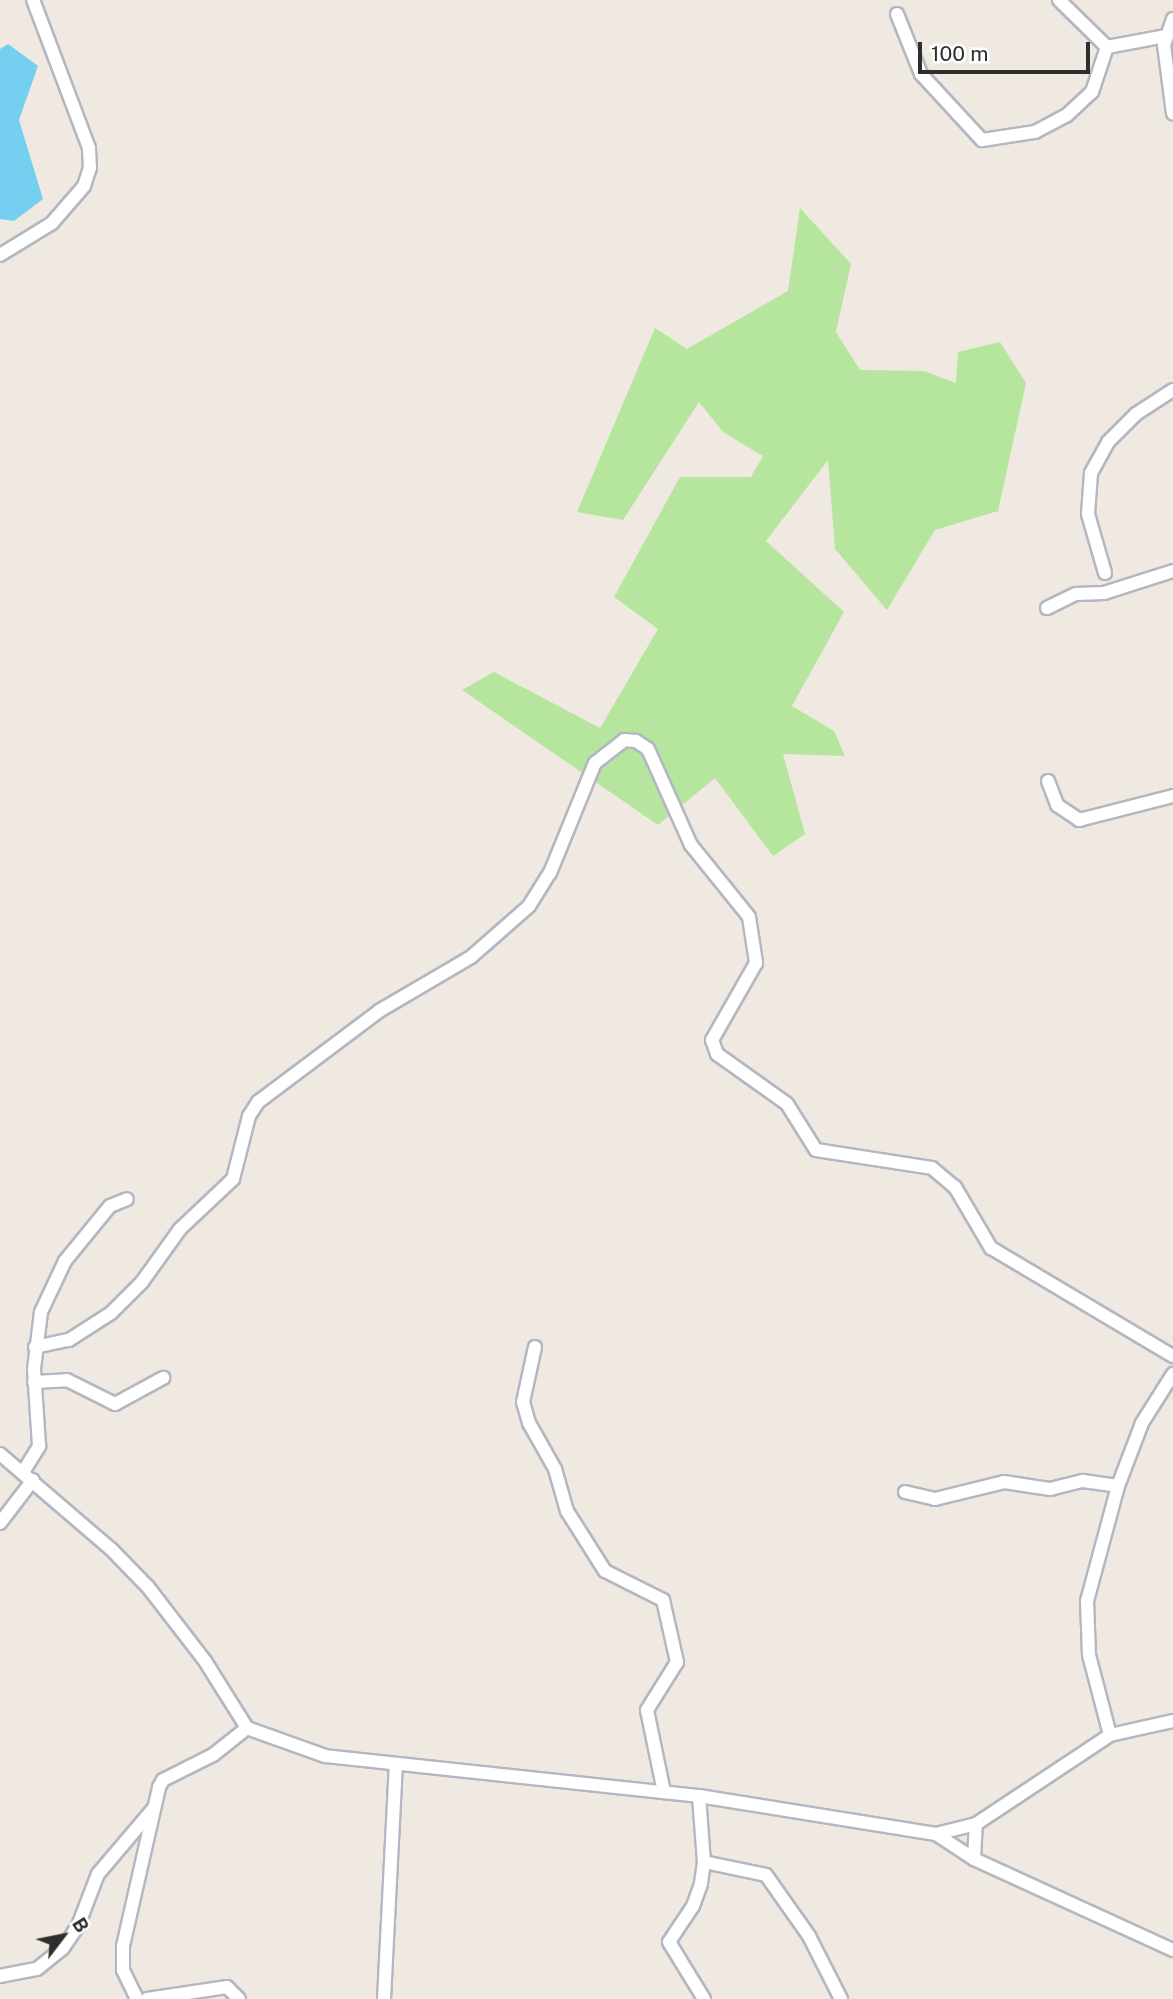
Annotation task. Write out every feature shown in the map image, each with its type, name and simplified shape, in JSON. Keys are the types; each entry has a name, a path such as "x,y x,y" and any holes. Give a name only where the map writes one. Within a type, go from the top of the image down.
{"street":[{"path":"0,255 52,223 71,205 90,168 89,148 33,0"},
{"path":"1059,0 1107,47"},
{"path":"897,14 921,74 954,105 982,140 1035,132 1067,115 1092,92 1107,47"},
{"path":"1173,19 1165,36 1173,113"},
{"path":"1107,47 1165,36"},
{"path":"1105,573 1088,514 1091,473 1108,442 1136,414 1173,390"},
{"path":"1047,608 1076,594 1104,593 1173,571"},
{"path":"35,1347 69,1340 111,1312 142,1282 180,1229 233,1179 249,1116 258,1102 379,1011 471,957 528,906 550,873 594,763 624,740 636,741 648,749 691,845 749,917 756,963 712,1040 717,1054 787,1104 816,1150 932,1168 955,1187 991,1248 1173,1356"},
{"path":"1048,781 1057,805 1079,821 1173,796"},
{"path":"0,1523 28,1476 38,1446 34,1382 35,1347 41,1312 65,1261 83,1245 110,1206 127,1199"},
{"path":"535,1347 523,1402 529,1423 555,1469 567,1511 605,1572 663,1600 677,1662 647,1710 664,1792"},
{"path":"1111,1735 1085,1628 1087,1601 1118,1486 1142,1423 1173,1374"},
{"path":"34,1382 67,1380 115,1404 163,1378"},
{"path":"0,1454 28,1476 148,1587 205,1661 247,1728 325,1756 699,1796 936,1835 974,1859 1173,1950"},
{"path":"905,1492 935,1499 1004,1482 1051,1489 1083,1481 1118,1486"},
{"path":"936,1835 976,1824 1111,1735 1173,1721"},
{"path":"137,1999 123,1970 123,1947 163,1780 213,1755 247,1728"},
{"path":"384,1999 396,1763"},
{"path":"699,1796 704,1861 693,1906 669,1942 704,1999"},
{"path":"0,1976 37,1969 63,1948 78,1926 98,1874 155,1808"},
{"path":"974,1859 976,1824"},
{"path":"704,1861 766,1875 809,1936 841,1999"},
{"path":"147,1999 227,1987 239,1999"}],"green space":[{"path":"800,208 851,264 836,332 860,370 924,371 956,383 958,352 1000,342 1026,383 998,511 935,530 887,610 835,549 828,460 766,541 844,612 792,706 834,731 845,756 783,754 805,834 773,856 715,778 658,825 462,690 494,672 600,728 658,629 614,597 680,477 751,477 763,456 723,432 699,402 623,520 577,512 655,328 687,349 788,291"}],"water":[{"path":"8,44 38,66 19,120 43,199 14,221 0,219 0,49"}]}
